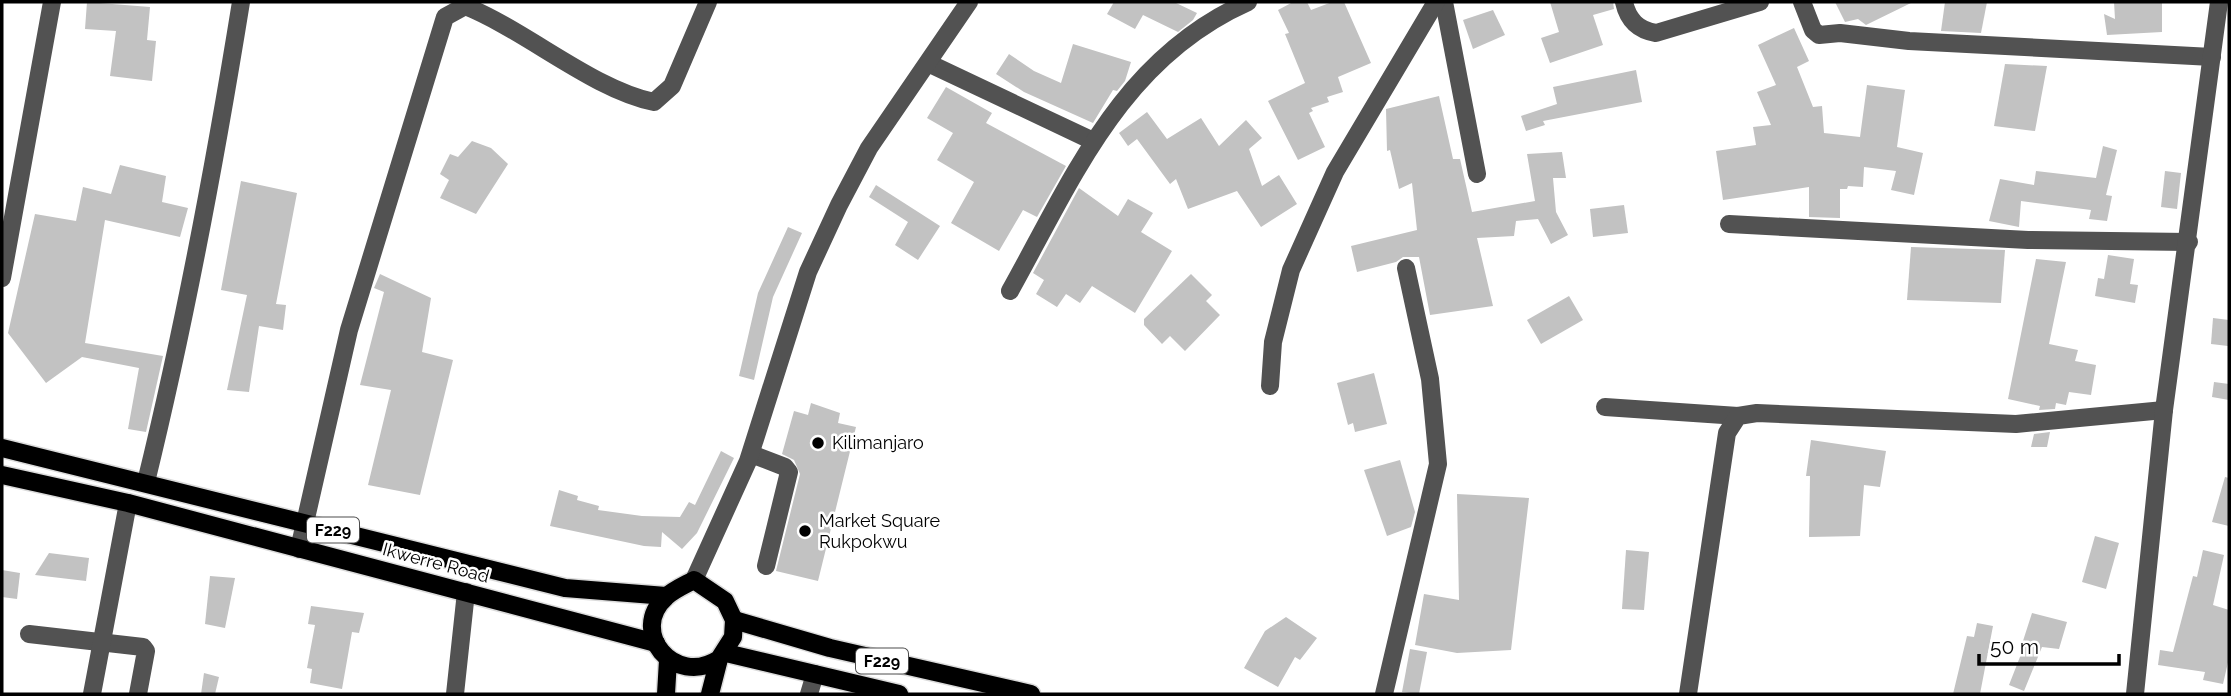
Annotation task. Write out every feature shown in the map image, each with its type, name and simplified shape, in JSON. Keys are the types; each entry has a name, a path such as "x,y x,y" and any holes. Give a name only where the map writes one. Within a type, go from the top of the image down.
{"main road":[{"name":"F229","path":"2,448 565,588 666,596"},
{"name":"Ikwerre Road","path":"2,475 128,503 656,643"},
{"path":"666,694 668,660 656,643 654,618 666,596 694,580 725,601 734,620 733,637 722,656 710,694"},
{"name":"F229","path":"734,620 830,649 1031,694"},
{"name":"F229","path":"668,660 694,668 722,656 899,694"}],"street":[{"path":"2,278 52,2"},
{"path":"146,482 174,370 216,157 241,2"},
{"path":"494,18 504,2"},
{"path":"299,549 349,330 444,17 465,6 494,18 629,96 654,102 671,86 708,2"},
{"path":"694,580 751,454 808,272 839,205 869,148 969,2"},
{"path":"1010,291 1093,141 1148,69 1211,18 1248,2"},
{"path":"1270,386 1273,342 1291,270 1335,172 1436,2"},
{"path":"1444,2 1477,174"},
{"path":"1624,2 1627,14 1633,22 1642,30 1656,33 1760,2"},
{"path":"1802,2 1813,30 1819,35 1840,33 1909,41 2212,57"},
{"path":"2133,691 2164,410 2189,242 2219,2"},
{"path":"928,63 1093,141"},
{"path":"1729,224 2028,240 2189,242"},
{"path":"1384,694 1438,464 1430,379 1406,268"},
{"path":"1605,407 1738,416 1757,413 2016,424 2164,410"},
{"path":"1688,694 1727,433 1738,416"},
{"path":"751,454 785,467 789,472 766,566"},
{"path":"92,694 128,503"},
{"path":"455,694 466,592"},
{"path":"29,634 139,646 146,651 138,694"},
{"path":"809,694 815,674"}],"building":[{"path":"87,2 150,7 147,40 156,41 152,81 110,76 116,31 85,29"},
{"path":"1114,2 1174,2 1197,13 1193,20 1178,32 1143,15 1135,29 1107,14"},
{"path":"1293,2 1307,2 1311,10 1332,2 1344,2 1371,63 1338,77 1343,92 1327,97 1329,102 1311,108 1313,111 1309,113 1325,147 1298,160 1268,101 1305,83 1285,34 1289,33 1278,10"},
{"path":"1550,2 1613,2 1614,9 1593,15 1603,45 1550,63 1541,38 1559,32"},
{"path":"1835,2 1913,2 1866,25 1858,19 1845,22"},
{"path":"1945,2 1987,2 1981,33 1941,31"},
{"path":"2114,2 2162,2 2162,32 2107,35 2104,14 2115,19"},
{"path":"1493,10 1505,35 1473,49 1463,20"},
{"path":"1794,28 1809,61 1797,67 1813,107 1822,106 1824,133 1860,137 1867,85 1905,90 1897,147 1923,153 1914,195 1891,190 1896,171 1864,167 1863,187 1848,186 1847,189 1840,189 1840,218 1809,217 1809,187 1723,200 1716,151 1756,145 1753,127 1771,125 1757,92 1776,85 1758,45"},
{"path":"1073,44 1131,62 1125,81 1117,91 1113,90 1093,123 1024,92 996,74 1009,54 1034,71 1061,83"},
{"path":"2005,64 2047,66 2035,131 1994,126"},
{"path":"1636,70 1642,102 1543,121 1545,125 1526,131 1521,116 1557,104 1553,87"},
{"path":"946,87 992,113 986,123 1066,166 1037,217 1023,210 999,251 951,223 974,182 937,160 953,133 927,118"},
{"path":"1439,96 1453,159 1460,159 1472,212 1535,201 1527,154 1562,152 1566,178 1553,178 1556,212 1568,235 1551,244 1538,219 1516,221 1514,236 1477,238 1493,306 1430,315 1419,257 1403,257 1396,262 1357,272 1351,246 1417,230 1412,183 1399,189 1390,150 1387,151 1386,109"},
{"path":"1147,112 1167,139 1201,118 1219,146 1246,120 1262,138 1249,149 1262,186 1279,175 1297,204 1261,227 1237,191 1188,209 1176,179 1170,184 1137,139 1128,146 1119,133"},
{"path":"472,141 491,148 508,164 476,214 440,198 449,180 440,174 450,154 458,157"},
{"path":"2103,146 2117,150 2106,195 2112,196 2107,221 2089,219 2091,210 2021,201 2019,227 1989,221 2000,179 2034,185 2036,171 2096,178"},
{"path":"120,165 166,176 162,202 188,208 180,237 105,220 85,343 163,356 146,432 128,429 139,368 82,357 46,383 8,333 35,214 76,221 83,187 111,194"},
{"path":"2165,171 2181,173 2177,209 2161,207"},
{"path":"241,181 297,193 276,304 286,305 283,330 259,326 249,392 227,390 247,295 221,290"},
{"path":"876,185 940,226 918,260 895,245 908,222 869,197"},
{"path":"1079,188 1118,216 1128,199 1153,213 1141,232 1172,251 1135,313 1092,286 1080,303 1066,294 1057,307 1036,294 1044,280 1033,273"},
{"path":"1624,205 1628,233 1593,237 1590,209"},
{"path":"788,227 802,233 773,297 754,380 739,376 758,293"},
{"path":"1911,247 2005,250 2001,303 1907,300"},
{"path":"2108,255 2134,259 2130,284 2138,285 2135,303 2095,296 2098,278 2104,279"},
{"path":"2036,259 2066,262 2049,344 2078,350 2075,361 2096,365 2091,395 2069,392 2066,405 2056,403 2055,409 2039,410 2040,406 2008,399"},
{"path":"380,274 431,298 422,352 453,360 420,495 368,485 391,390 360,385 384,292 374,288"},
{"path":"1191,274 1212,295 1206,301 1220,315 1185,351 1170,336 1162,344 1144,325 1144,319"},
{"path":"1569,296 1583,320 1541,344 1527,320"},
{"path":"2213,318 2229,320 2228,346 2211,344"},
{"path":"1374,373 1387,424 1355,432 1353,423 1348,425 1337,383"},
{"path":"2214,382 2229,384 2229,400 2212,397"},
{"path":"811,403 840,413 838,423 856,427 818,581 776,571 800,474 794,460 782,454 794,411 808,415"},
{"path":"2050,432 2047,447 2031,447 2034,434"},
{"path":"1811,440 1886,451 1880,487 1864,485 1860,536 1809,537 1810,476 1806,476"},
{"path":"721,451 734,458 697,533 682,549 662,532 661,547 644,546 550,526 559,490 578,496 577,500 599,506 598,510 642,516 680,517 689,502 695,505"},
{"path":"1400,460 1415,512 1411,527 1387,536 1364,470"},
{"path":"2225,477 2229,478 2229,526 2212,522"},
{"path":"1457,494 1529,498 1511,650 1457,653 1415,645 1424,594 1459,600"},
{"path":"2095,536 2119,543 2106,589 2082,582"},
{"path":"1626,550 1649,552 1644,610 1622,609"},
{"path":"2203,550 2224,555 2213,605 2229,610 2229,658 2223,684 2203,680 2205,672 2158,665 2160,650 2173,652 2193,576 2197,577"},
{"path":"49,553 89,558 86,581 35,575"},
{"path":"2,570 20,573 17,599 2,597"},
{"path":"210,576 235,578 225,628 205,624"},
{"path":"311,606 364,613 359,633 352,632 342,689 310,683 312,669 307,668 315,625 308,624"},
{"path":"2032,613 2067,622 2059,649 2042,647 2024,691 2009,685 2025,644 2022,644"},
{"path":"1286,617 1317,638 1300,660 1295,657 1278,687 1244,668 1265,631"},
{"path":"1977,623 1993,626 1980,694 1953,694 1967,636 1974,637"},
{"path":"1410,649 1427,652 1419,694 1402,692"},
{"path":"204,673 219,677 215,694 201,694"}],"place":[{"name":"Kilimanjaro","path":"818,443"},
{"name":"Market Square Rukpokwu","path":"805,531"}]}
